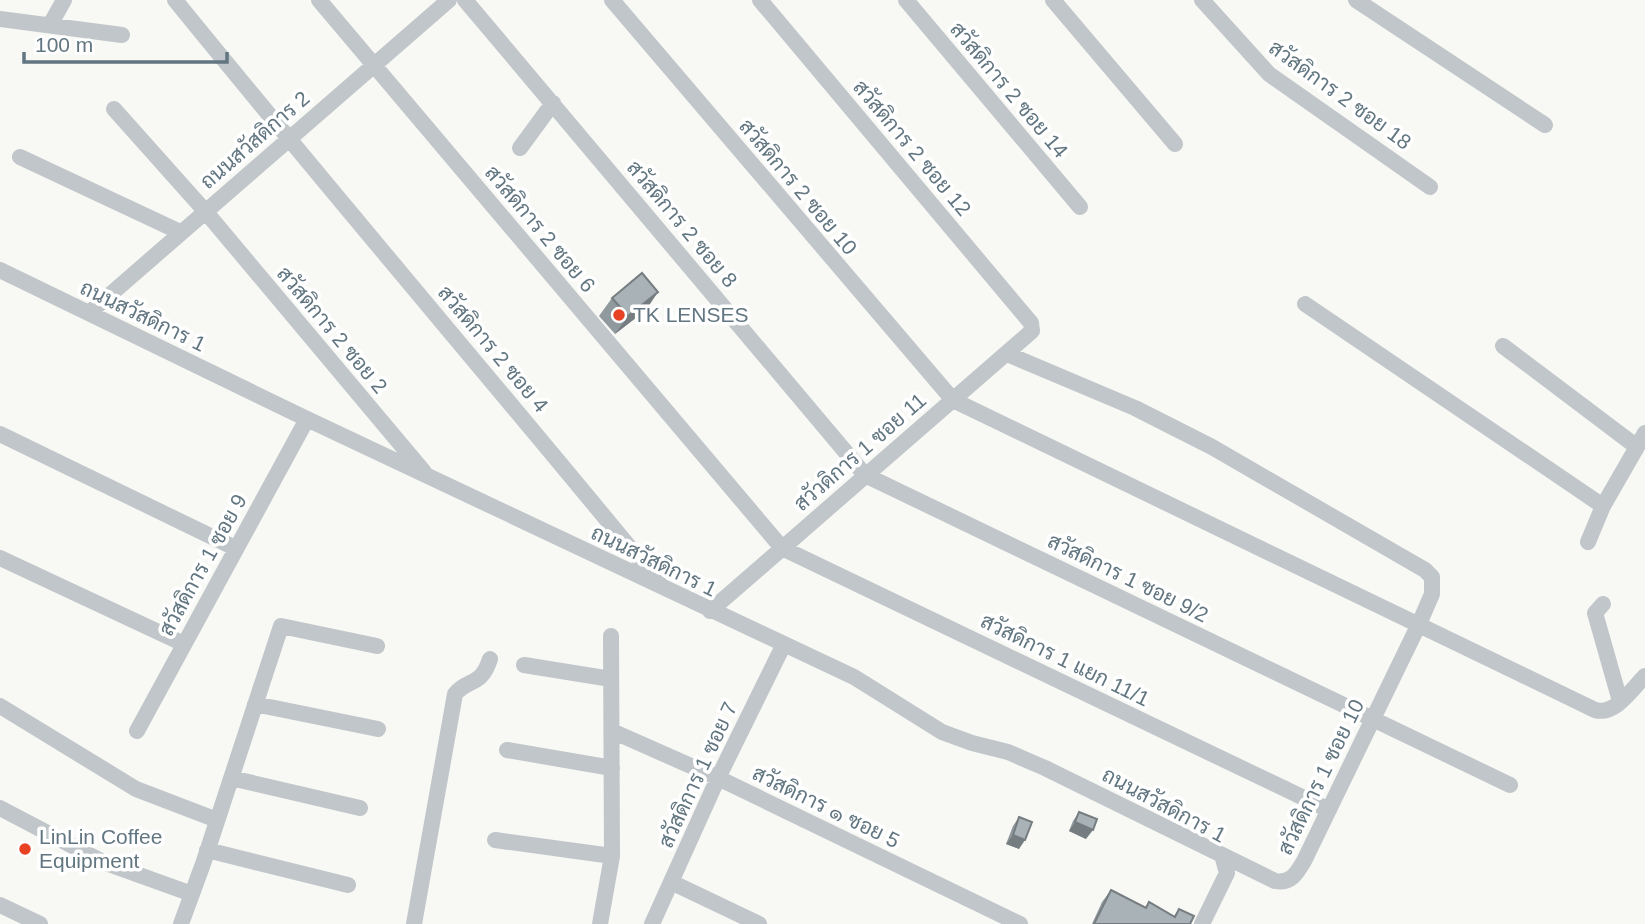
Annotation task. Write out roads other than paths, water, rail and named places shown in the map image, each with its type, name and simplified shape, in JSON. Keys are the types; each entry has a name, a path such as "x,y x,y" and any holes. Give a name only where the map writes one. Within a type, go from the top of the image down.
{"street":[{"path":"50,25 64,0"},
{"name":"สวัสดิการ 2 ซอย 4","path":"174,0 663,588"},
{"name":"สวัสดิการ 2 ซอย 6","path":"319,0 782,548"},
{"name":"ถนนสวัสดิการ 2","path":"89,313 449,0"},
{"name":"สวัสดิการ 2 ซอย 8","path":"466,0 865,475"},
{"name":"สวัสดิการ 2 ซอย 10","path":"612,0 953,400"},
{"name":"สวัสดิการ 2 ซอย 12","path":"760,0 1031,323"},
{"name":"สวัสดิการ 2 ซอย 14","path":"906,0 1080,207"},
{"path":"1053,0 1175,144"},
{"name":"สวัสดิการ 2 ซอย 18","path":"1202,0 1269,74 1430,187"},
{"path":"1356,0 1545,125"},
{"path":"0,19 122,35"},
{"path":"520,148 553,103"},
{"name":"สวัสดิการ 2 ซอย 2","path":"114,109 205,211 427,475"},
{"path":"20,158 180,232"},
{"name":"ถนนสวัสดิการ 1","path":"0,270 307,419 854,677 942,732 1008,752 1045,768 1222,855 1227,873 1202,924"},
{"path":"1305,304 1603,506"},
{"name":"สวัวดิการ 1 ซอย 11","path":"710,611 1007,354 1032,331 1031,323"},
{"path":"1503,346 1641,440 1603,506 1588,542"},
{"name":"สวัสดิการ 1 ซอย 10","path":"1007,354 1135,408 1212,447 1432,576 1433,594 1296,875 1290,880 1275,881 1222,855"},
{"path":"953,400 1595,710 1611,710 1645,676"},
{"name":"สวัสดิการ 1 ซอย 9","path":"137,731 307,419"},
{"path":"0,434 235,548"},
{"name":"สวัสดิการ 1 ซอย 9/2","path":"865,475 1510,785"},
{"name":"สวัสดิการ 1 แยก 11/1","path":"782,548 1329,810"},
{"path":"0,558 184,644"},
{"path":"1603,604 1595,613 1619,701"},
{"path":"181,924 281,626 377,646"},
{"path":"600,924 612,856 611,636"},
{"name":"สวัสดิการ 1 ซอย 7","path":"652,924 718,778 784,644"},
{"path":"414,924 454,694 484,674 490,659"},
{"path":"524,665 611,679"},
{"path":"255,704 378,729"},
{"path":"0,706 136,789 217,820"},
{"name":"สวัสดิการ ๑ ซอย 5","path":"612,731 718,778 1020,924"},
{"path":"507,750 612,768"},
{"path":"231,778 360,808"},
{"path":"0,808 103,862 192,894"},
{"path":"495,840 612,856"},
{"path":"207,850 348,885"},
{"path":"671,882 759,924"},
{"path":"0,905 40,924"}],"place":[{"name":"TK LENSES","path":"619,315"},
{"name":"LinLin Coffee Equipment","path":"25,849"}]}
